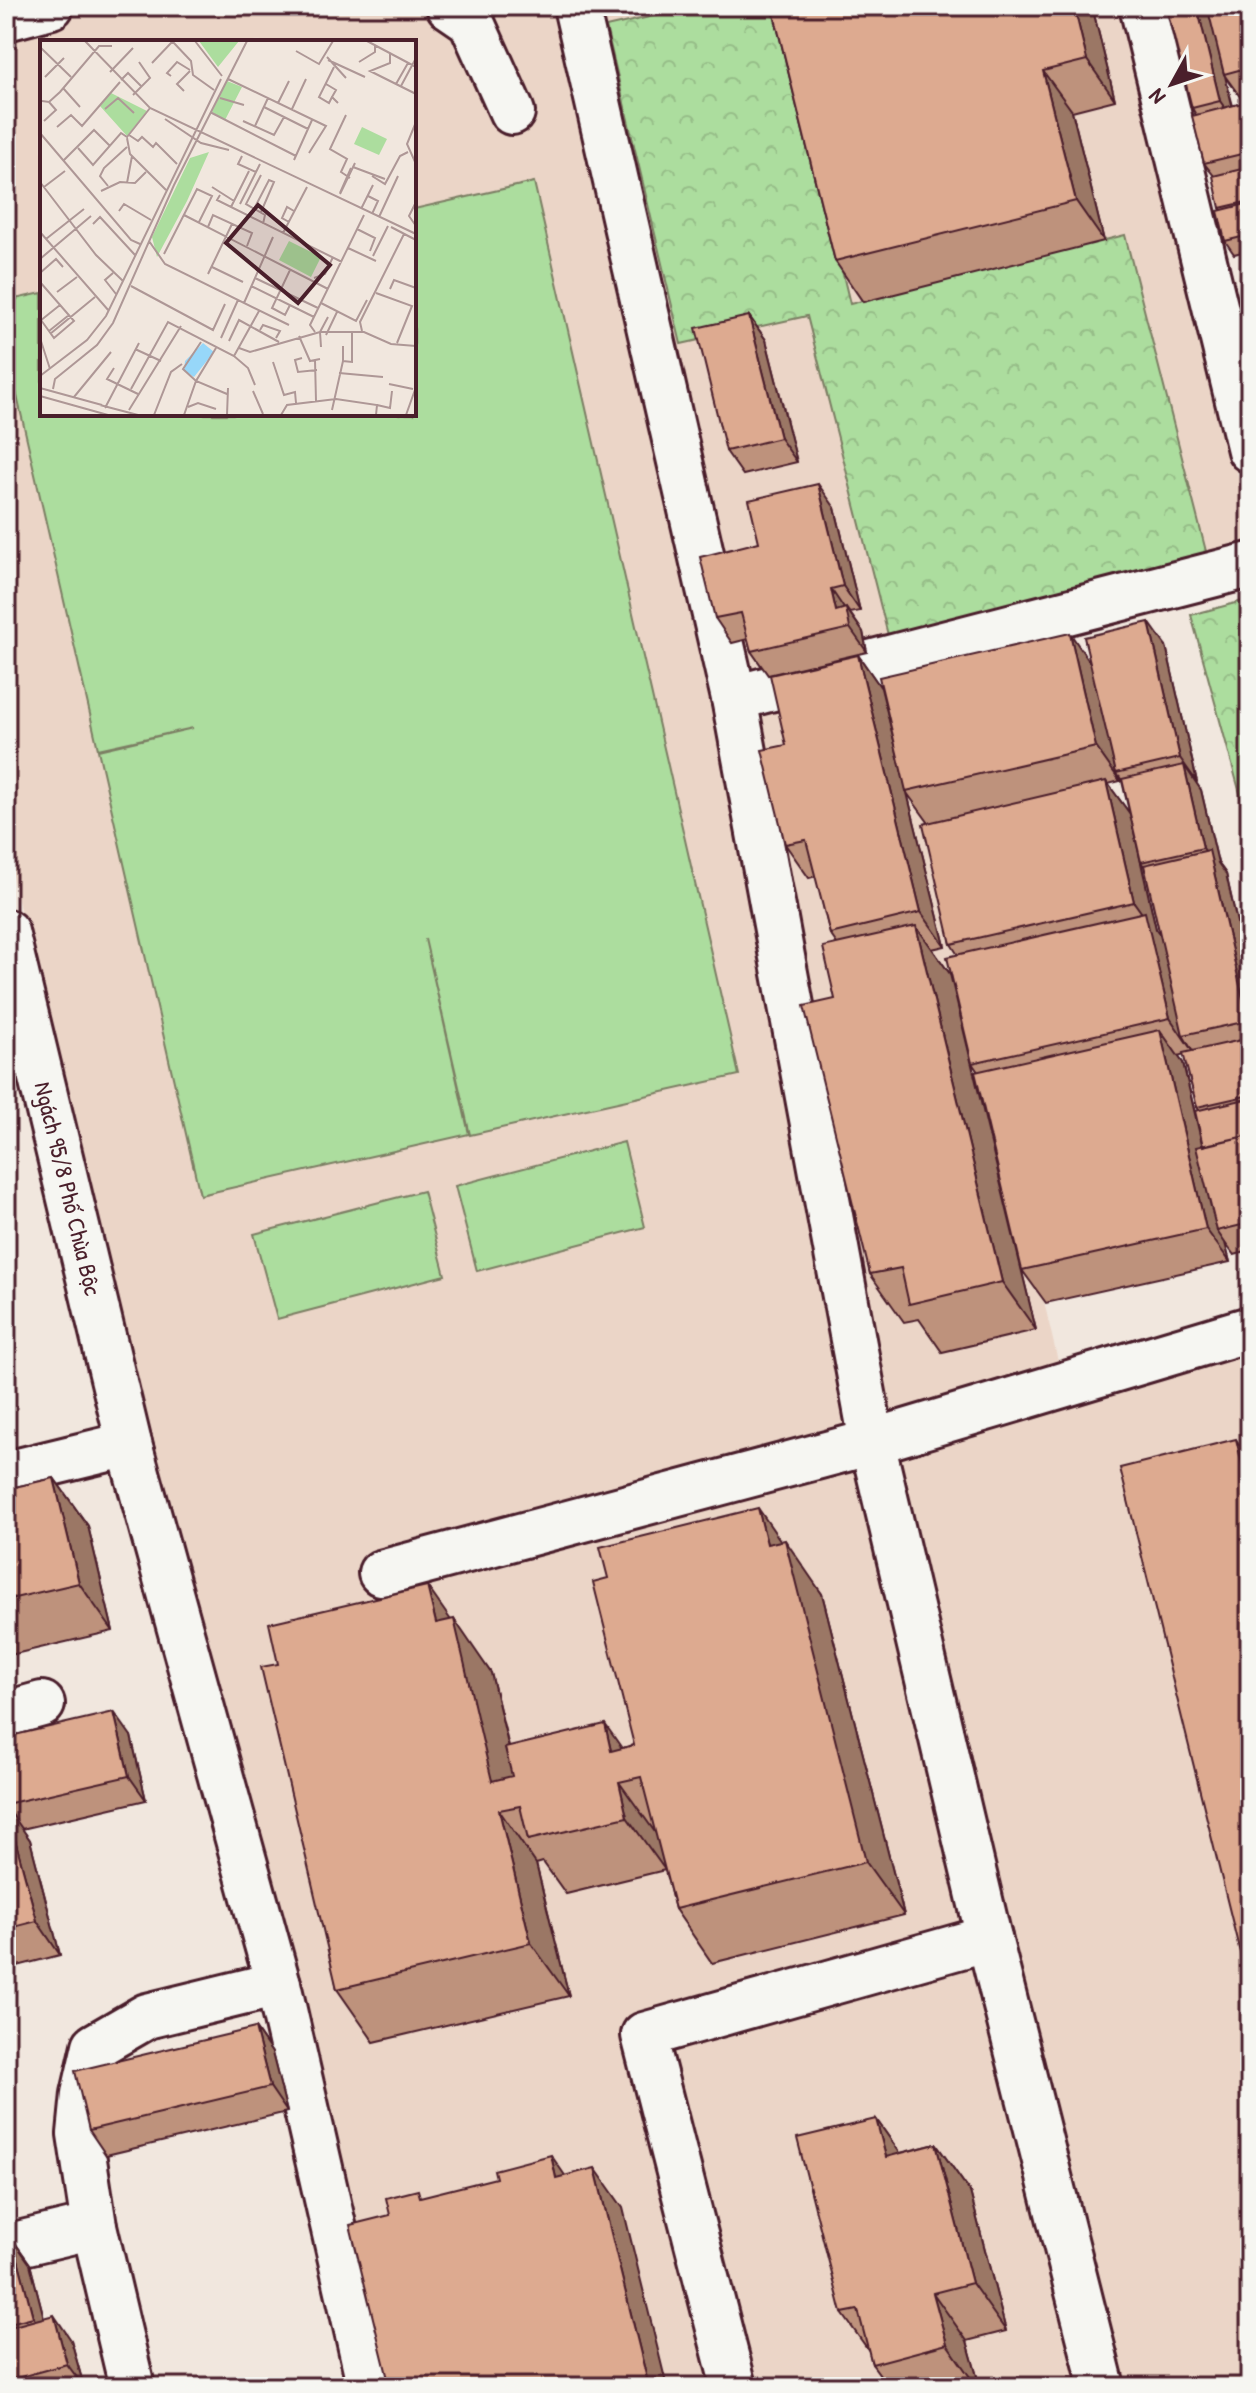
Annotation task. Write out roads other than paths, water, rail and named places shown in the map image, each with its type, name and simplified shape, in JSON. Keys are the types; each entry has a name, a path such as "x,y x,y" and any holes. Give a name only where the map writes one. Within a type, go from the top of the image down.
{"lane":[{"path":"6,18 51,6"},
{"path":"449,6 471,21 512,112"},
{"path":"576,6 734,698 872,1442 989,1938 1102,2387"},
{"path":"1142,6 1250,450"},
{"path":"734,698 1250,565"},
{"name":"Ngách 95/8 Phố Chùa Bộc","path":"6,932 129,1444 278,1984 370,2387"},
{"path":"381,1573 872,1442 1250,1329"},
{"path":"6,1474 129,1444"},
{"path":"734,2387 644,2035 989,1938"},
{"path":"132,2387 94,2226 80,2134 84,2094 95,2046 147,2016 278,1984"},
{"path":"6,2247 94,2226"}]}
